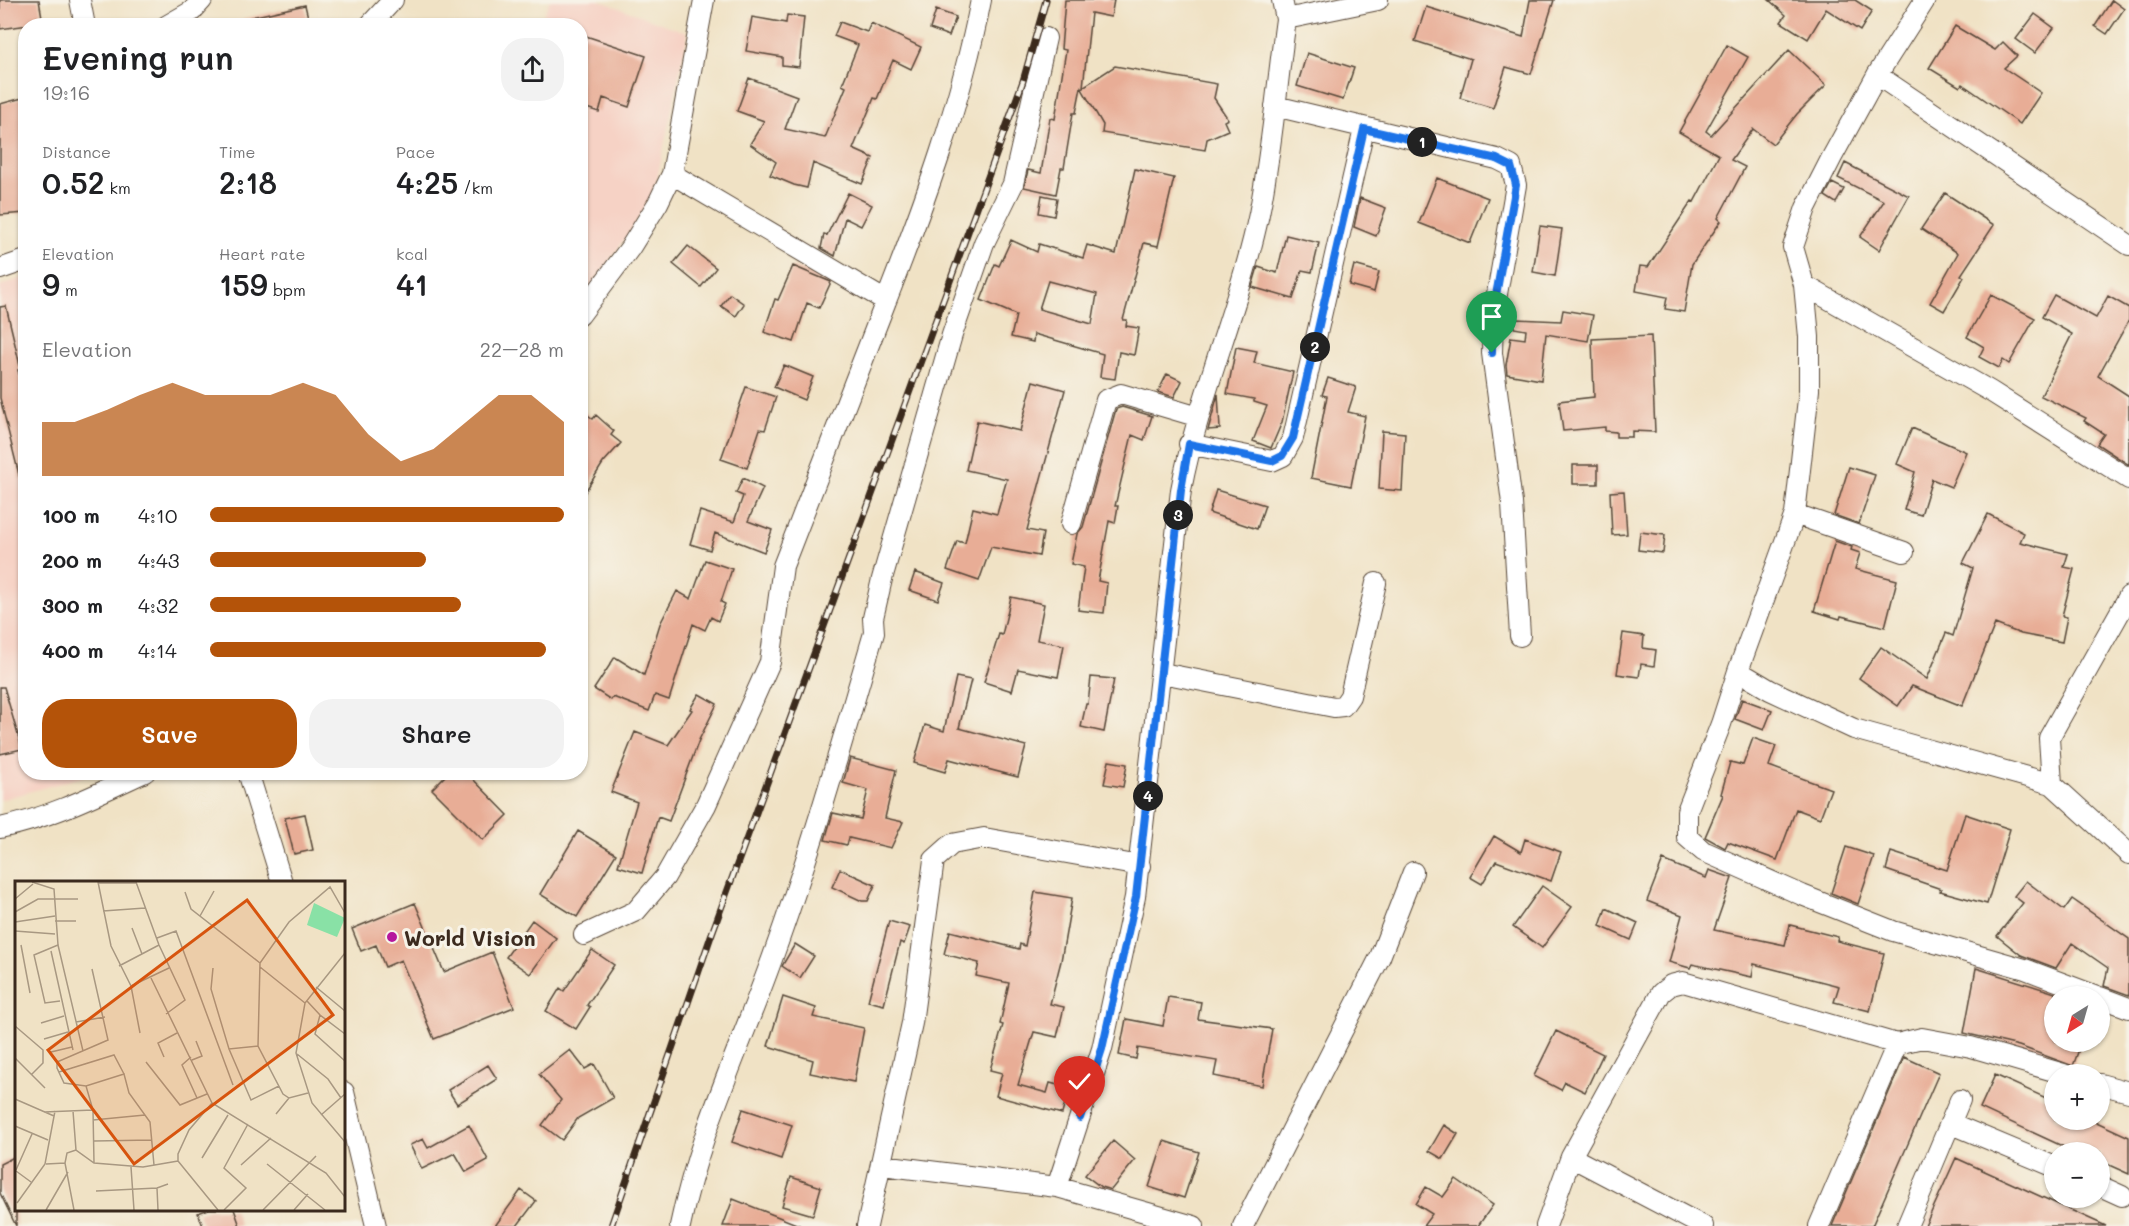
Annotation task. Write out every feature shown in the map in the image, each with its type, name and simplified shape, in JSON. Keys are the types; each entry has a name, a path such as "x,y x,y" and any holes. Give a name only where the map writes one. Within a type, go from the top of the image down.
{"street":[{"path":"80,0 83,18"},
{"path":"178,18 192,10 202,0"},
{"path":"376,18 393,0"},
{"path":"588,304 630,248 658,203 672,174 704,0"},
{"path":"584,935 636,911 665,877 706,805 770,662 783,566 911,237 968,63 981,0"},
{"path":"1057,1187 1102,1049 1136,897 1181,490 1189,444 1232,317 1259,213 1286,20 1282,0"},
{"path":"1286,20 1378,0"},
{"path":"1925,0 1877,75 1806,208 1793,247 1804,285 1809,337 1809,390 1795,514 1738,671 1722,724 1687,811 1687,837 1703,851 1846,914 1959,952 2025,969 2069,986"},
{"path":"681,1226 687,1193 704,1138 751,1018 811,848 874,633 873,618 882,579 948,346 984,243 1013,184 1046,38"},
{"path":"1877,75 2129,245"},
{"path":"1275,106 1497,159 1511,166 1516,185 1492,317 1492,353 1512,503 1520,636"},
{"path":"1189,444 1272,461 1282,456 1293,438 1364,129"},
{"path":"672,174 886,301"},
{"path":"0,269 18,263"},
{"path":"1804,285 1990,391 2129,479"},
{"path":"1071,524 1106,400 1112,395 1121,394 1199,417"},
{"path":"1795,514 1904,552"},
{"path":"1162,673 1334,707 1343,706 1350,696 1376,584"},
{"path":"2052,784 2049,738 2129,596"},
{"path":"1738,671 1770,690 1854,729 2052,784 2129,854"},
{"path":"0,828 77,802 127,780"},
{"path":"250,780 282,881"},
{"path":"867,1226 912,1023 934,860 952,844 984,838 1140,866"},
{"path":"1243,1226 1380,957 1413,872"},
{"path":"1546,1226 1572,1158 1661,993 1671,984 1683,982 1897,1044 1922,1038 1971,1047 2044,1068"},
{"path":"2110,1001 2129,1008"},
{"path":"1819,1226 1897,1044"},
{"path":"2110,1087 2129,1092"},
{"path":"345,1096 376,1226"},
{"path":"1907,1226 1960,1100"},
{"path":"1950,1123 2044,1162"},
{"path":"1572,1158 1703,1226"},
{"path":"882,1166 1057,1187 1194,1226"},
{"path":"2110,1191 2122,1196"}],"shaded area":[{"path":"550,0 598,0 688,33 653,198 588,292 588,18 542,18"},
{"path":"18,280 18,780 71,780 0,800 0,286"}],"building":[{"path":"0,0 39,0 42,18 18,18 18,26 0,29"},
{"path":"1065,0 1114,0 1111,17 1091,13 1083,87 1115,66 1217,84 1214,98 1228,119 1224,121 1228,130 1207,139 1205,150 1102,133 1103,125 1081,87 1076,113 1073,113 1064,168 1061,168 1056,194 1024,187 1028,170 1041,173 1050,118 1055,119 1066,50 1061,49"},
{"path":"1530,0 1554,0 1531,74 1506,67 1493,108 1460,98 1471,59 1415,41 1426,7 1523,37"},
{"path":"1769,0 1855,0 1872,11 1860,31 1826,9 1808,39 1781,22 1786,15"},
{"path":"2112,0 2124,9 2107,34 2095,26"},
{"path":"305,5 308,18 247,18"},
{"path":"936,10 956,17 949,36 930,29"},
{"path":"2035,14 2054,28 2035,53 2016,39"},
{"path":"787,15 804,17 799,67 782,65 782,57 746,51 752,17 786,23"},
{"path":"840,22 867,32 871,23 921,47 911,69 893,60 877,99 874,98 853,149 873,158 862,184 813,163 807,188 794,185 770,175 776,162 750,144 764,121 737,111 749,78 797,96 785,129 825,138 846,87 842,85 858,45 834,36"},
{"path":"1955,26 1995,50 2003,42 2017,56 2004,68 2041,93 2020,124 1962,84 1960,87 1929,68"},
{"path":"588,37 646,56 629,107 603,98 599,112 588,109"},
{"path":"1727,45 1748,57 1706,131 1711,135 1789,50 1826,85 1797,114 1773,144 1753,129 1731,160 1745,167 1718,218 1721,221 1692,264 1684,312 1665,309 1667,297 1636,291 1640,266 1648,267 1692,201 1694,202 1719,155 1679,132"},
{"path":"1307,53 1354,68 1343,100 1297,86"},
{"path":"18,99 18,214 0,215 0,104"},
{"path":"1845,163 1909,196 1879,250 1860,237 1884,201 1838,178"},
{"path":"1135,169 1174,178 1158,246 1144,243 1123,320 1127,320 1126,326 1139,328 1134,355 1119,352 1115,379 1100,377 1103,354 1034,334 1033,342 1011,337 1016,315 981,300 995,264 999,266 1011,240 1037,252 1039,244 1083,258 1087,245 1116,254","holes":["1048,281 1097,294 1092,324 1039,309"]},
{"path":"1437,178 1488,198 1470,243 1419,223"},
{"path":"1832,183 1844,189 1836,203 1825,196"},
{"path":"848,193 872,205 861,226 845,218 835,256 821,248 824,234 827,235"},
{"path":"1945,193 1994,225 1961,275 1964,277 1944,311 1930,303 1958,253 1921,229"},
{"path":"1042,195 1057,198 1054,216 1039,213"},
{"path":"1360,198 1386,208 1376,236 1354,227"},
{"path":"1540,226 1562,229 1555,276 1533,272"},
{"path":"1286,235 1319,243 1312,272 1302,270 1293,299 1252,287 1258,267 1277,273"},
{"path":"688,246 716,268 701,287 673,264"},
{"path":"1354,265 1379,272 1374,292 1349,285"},
{"path":"793,266 831,282 819,308 807,303 794,342 764,332 775,299 778,300"},
{"path":"730,294 744,304 736,316 721,306"},
{"path":"1991,295 2035,318 2009,364 2003,360 1999,368 1979,357 1984,347 1967,337"},
{"path":"2054,295 2096,318 2108,296 2129,308 2129,320 2098,376 2129,396 2129,465 2097,444 2104,434 2084,421 2086,418 2041,396 2072,334 2042,317"},
{"path":"6,306 18,357 18,471 0,398 0,307"},
{"path":"1563,310 1593,315 1588,341 1546,334 1541,380 1507,374 1506,365 1511,337 1525,339 1526,330 1514,328 1515,319 1561,321"},
{"path":"1651,336 1655,432 1632,431 1632,437 1616,437 1616,432 1605,431 1605,427 1563,431 1559,401 1594,397 1592,339"},
{"path":"1236,347 1257,351 1254,363 1293,372 1282,422 1271,448 1253,441 1267,406 1254,402 1254,399 1227,394"},
{"path":"784,365 813,377 804,400 774,387"},
{"path":"1167,374 1182,381 1174,397 1158,392"},
{"path":"1328,378 1356,387 1348,412 1365,416 1351,486 1311,478 1327,396 1322,395"},
{"path":"1033,381 1065,390 1027,530 1043,533 1039,556 991,547 979,581 947,570 957,541 965,543 973,508 997,514 1007,479 966,470 977,421 1020,431"},
{"path":"746,387 776,397 765,430 760,429 747,468 721,459"},
{"path":"1218,394 1220,429 1208,430 1210,423"},
{"path":"1122,407 1152,416 1144,440 1132,435 1115,506 1118,506 1115,523 1109,521 1098,581 1107,583 1104,613 1078,610 1084,567 1071,564 1077,534 1083,527 1116,409"},
{"path":"588,415 593,419 596,415 614,431 611,435 621,443 603,463 588,487"},
{"path":"1912,428 1966,452 1951,487 1932,479 1921,515 1904,510 1915,472 1897,464"},
{"path":"1382,431 1405,433 1402,491 1379,489"},
{"path":"1573,465 1598,465 1598,484 1573,484"},
{"path":"1849,467 1875,475 1859,524 1834,515"},
{"path":"743,478 763,488 748,521 772,530 764,552 715,533 710,550 690,544 700,511 734,522 743,496 736,493"},
{"path":"1216,490 1265,505 1257,529 1209,513"},
{"path":"1624,491 1627,534 1612,535 1610,492"},
{"path":"1988,514 2024,533 2020,542 2068,554 2064,567 2074,569 2062,616 2067,617 2062,642 2021,634 1995,624 1962,706 1912,686 1898,706 1859,678 1881,647 1927,679 1946,633 1953,636 1973,568 1963,563"},
{"path":"1640,532 1665,535 1663,553 1638,550"},
{"path":"1835,541 1852,547 1851,550 1860,553 1855,569 1897,580 1885,627 1841,616 1840,619 1814,611"},
{"path":"705,560 732,569 721,602 725,604 718,621 711,617 705,630 693,624 669,700 655,695 649,711 613,697 611,700 594,689 615,657 644,675 660,624 677,591 691,599"},
{"path":"915,572 944,583 938,600 909,590"},
{"path":"1011,597 1044,604 1037,640 1064,645 1058,677 1018,669 1012,691 984,682 999,634 1002,635"},
{"path":"1623,633 1644,636 1643,648 1656,650 1654,666 1641,664 1639,677 1617,674"},
{"path":"956,677 971,680 959,728 1026,746 1018,777 949,759 945,772 914,763 925,725 944,731"},
{"path":"1091,677 1114,679 1104,732 1081,727 1086,704 1088,704"},
{"path":"0,687 4,687 18,735 18,750 0,754"},
{"path":"699,694 717,704 699,740 669,821 658,817 642,873 618,866 637,802 611,792 635,732 668,745 692,710 690,709"},
{"path":"1742,699 1772,710 1764,730 1735,719"},
{"path":"1753,738 1776,746 1769,766 1831,789 1820,818 1796,809 1777,860 1728,842 1725,848 1705,837 1723,795 1721,794 1730,762 1743,765"},
{"path":"850,758 896,770 885,818 903,822 891,848 849,838 847,845 825,840 833,813 861,819 868,790 843,783"},
{"path":"1109,761 1127,764 1123,787 1104,784"},
{"path":"441,780 474,780 508,815 483,840 432,789"},
{"path":"305,814 313,850 294,854 285,818"},
{"path":"1965,814 2010,829 1987,904 1940,891 1941,889 1886,870 1891,852 1947,870"},
{"path":"578,831 616,854 577,917 540,894"},
{"path":"1494,836 1521,852 1525,839 1561,852 1551,881 1496,861 1482,884 1470,877"},
{"path":"1846,847 1874,856 1858,904 1831,893"},
{"path":"1663,860 1706,878 1709,870 1732,878 1714,930 1785,945 1790,925 1838,937 1837,941 1884,953 1870,1011 1834,1002 1839,986 1754,964 1752,977 1692,964 1690,968 1669,962 1682,915 1647,901"},
{"path":"840,869 875,885 868,901 862,901 832,887"},
{"path":"2026,881 2064,910 2072,899 2129,939 2129,995 2110,988 2110,986 2104,986 2108,968 2072,943 2056,968 2021,955 1997,936 2023,903 2014,896"},
{"path":"1542,886 1572,907 1542,948 1513,927"},
{"path":"1035,892 1072,898 1061,961 1050,1004 1064,1007 1057,1037 1034,1032 1018,1085 1047,1093 1050,1083 1069,1088 1062,1114 996,1096 1002,1073 990,1070 1003,1025 1000,1024 1009,983 976,976 979,963 944,954 950,931 1019,949 1020,944 1025,946"},
{"path":"415,903 444,972 492,952 514,1007 434,1039 401,960 385,967 376,945 361,951 352,929"},
{"path":"1606,908 1638,923 1631,940 1600,926"},
{"path":"532,920 556,938 530,974 506,957"},
{"path":"889,921 910,927 904,944 900,942 884,1005 868,1001"},
{"path":"795,944 814,956 800,978 782,966"},
{"path":"592,950 614,965 587,1005 590,1007 576,1029 546,1011 560,988 564,991"},
{"path":"1976,968 2044,990 2044,1052 2078,1052 2074,1064 2068,1064 2019,1046 1964,1033"},
{"path":"783,997 816,1008 813,1017 864,1028 854,1082 810,1073 813,1060 768,1046"},
{"path":"1168,997 1201,1002 1198,1019 1272,1029 1262,1086 1214,1076 1217,1061 1138,1048 1136,1059 1119,1055 1126,1019 1163,1026"},
{"path":"1556,1031 1603,1054 1585,1092 1565,1082 1561,1090 1534,1076"},
{"path":"570,1050 585,1069 594,1064 613,1098 578,1118 562,1140 542,1125 561,1100 539,1074"},
{"path":"1904,1057 1939,1073 1872,1226 1832,1226"},
{"path":"488,1065 497,1079 457,1104 448,1090"},
{"path":"1995,1075 2044,1097 2044,1130 2110,1128 2129,1137 2129,1174 2110,1165 2110,1142 2053,1142 1980,1108"},
{"path":"743,1109 792,1125 781,1159 732,1142"},
{"path":"469,1125 488,1160 466,1172 455,1153 422,1169 410,1145 423,1139 428,1148"},
{"path":"1444,1125 1458,1134 1443,1159 1429,1151"},
{"path":"1113,1141 1135,1160 1111,1190 1101,1187 1085,1175"},
{"path":"1164,1141 1199,1152 1184,1198 1149,1187"},
{"path":"15,1156 16,1226 0,1193 0,1164"},
{"path":"1956,1158 2044,1198 2044,1208 2066,1208 2106,1226 1925,1226"},
{"path":"791,1177 821,1187 813,1215 782,1206"},
{"path":"1456,1179 1493,1205 1478,1226 1423,1226 1432,1214 1416,1204 1426,1187 1443,1197"},
{"path":"521,1190 536,1201 517,1226 495,1226"},
{"path":"733,1199 799,1225 723,1226"},
{"path":"235,1211 240,1226 203,1226 198,1213"}],"railway":[{"path":"611,1226 711,936 1023,81 1046,0"}],"place":[{"name":"World Vision","path":"392,937"}],"route":[{"path":"1080,1118 1102,1049 1136,897 1181,490 1189,444 1272,461 1282,456 1293,438 1364,129 1497,159 1511,166 1516,185 1492,317 1492,353"}]}
